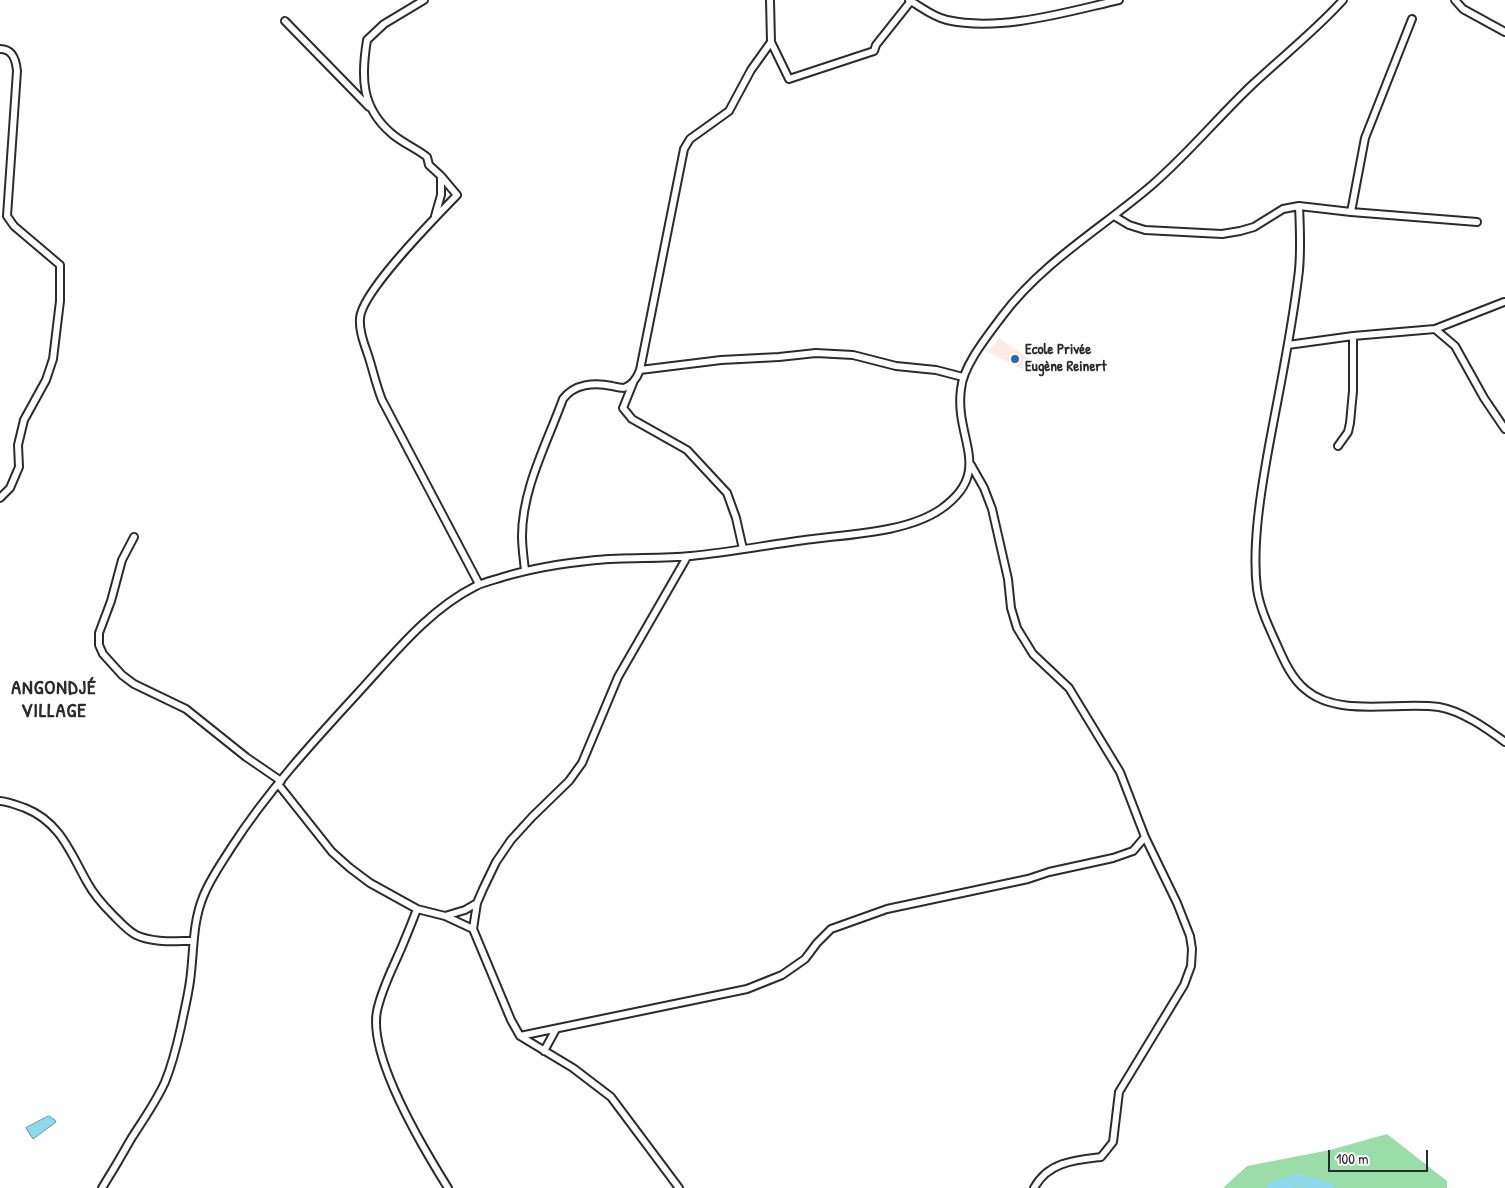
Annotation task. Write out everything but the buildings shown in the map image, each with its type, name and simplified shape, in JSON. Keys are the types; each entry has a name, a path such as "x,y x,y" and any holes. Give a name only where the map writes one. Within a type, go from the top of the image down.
{"street":[{"path":"370,108 365,94 367,40 384,24 424,0"},
{"path":"770,0 771,42 789,79 874,51 881,38 910,0 931,14 946,20 987,23 1065,13 1119,0"},
{"path":"102,1188 152,1107 166,1080 180,1032 190,978 193,941 205,891 243,829 279,782 316,738 404,643 440,610 479,584 525,571 625,558 687,557 874,531 918,521 938,511 953,499 969,478 970,466 960,410 963,377 988,336 1019,294 1052,264 1114,216 1182,157 1245,92 1343,0"},
{"path":"1455,0 1463,9 1505,32"},
{"path":"1351,212 1365,138 1412,19"},
{"path":"285,21 370,108 392,134 427,157 429,165 457,194 382,277 369,296 360,316 360,330 376,386 382,400 479,584"},
{"path":"743,549 736,518 727,492 687,450 632,419 623,408 640,370 684,150 690,139 729,111 746,77 771,42"},
{"path":"0,49 6,49 13,54 17,71 7,216 14,226 60,265 61,286 53,359 46,380 24,420 18,445 19,467 10,488 0,498"},
{"path":"435,217 442,186 441,176"},
{"path":"1114,216 1129,225 1145,230 1222,234 1240,232 1254,227 1283,209 1299,206 1477,222"},
{"path":"1299,206 1299,269 1288,344 1260,502 1256,546 1257,588 1264,617 1283,658 1296,680 1306,690 1318,697 1332,702 1375,708 1441,707 1460,714 1505,742"},
{"path":"1288,344 1435,329 1504,302"},
{"path":"1435,329 1456,346 1484,398 1505,429"},
{"path":"1338,446 1348,432 1350,423 1353,391 1353,336"},
{"path":"640,370 721,360 816,354 853,355 896,366 936,370 963,377"},
{"path":"525,571 522,536 525,507 532,481 563,399 569,391 576,387 601,385 624,388 634,382"},
{"path":"970,466 984,488 992,509 1017,628 1033,654 1069,688 1120,772 1146,837 1177,903 1190,936 1192,948 1191,966 1184,985 1119,1092 1113,1142 1101,1157 1072,1160 1050,1170 1037,1182 1034,1188"},
{"path":"134,537 122,560 111,601 99,633 99,645 103,654 122,675 134,684 186,709 279,782 332,852 370,883 417,909 445,916 473,929"},
{"path":"679,1188 611,1097 573,1068 520,1036 510,1020 473,929 477,903 496,862 511,840 569,781 582,763 618,676 687,557"},
{"path":"0,801 10,802 38,813 49,821 66,845 95,896 120,923 135,934 162,940 193,941"},
{"path":"520,1036 747,989 782,975 805,959 831,929 887,909 1028,879 1049,872 1113,858 1133,851 1146,837"},
{"path":"445,916 465,910 477,903"},
{"path":"417,909 386,980 376,1022 377,1039 400,1101 423,1148 448,1188"},
{"path":"544,1051 556,1029"}],"shaded area":[{"name":"Ecole Privée Eugène Reinert","path":"999,338 1038,365 1032,374 988,352"}],"green space":[{"path":"1387,1134 1447,1181 1447,1188 1223,1188 1247,1166 1330,1150"}],"water":[{"path":"49,1116 56,1122 33,1139 26,1128"}],"waterway":[{"path":"1273,1188 1298,1180 1328,1188"}],"place":[{"name":"Ecole Privée Eugène Reinert","path":"1015,359"}],"district":[{"name":"ANGONDJÉ VILLAGE","path":"54,700"}]}
